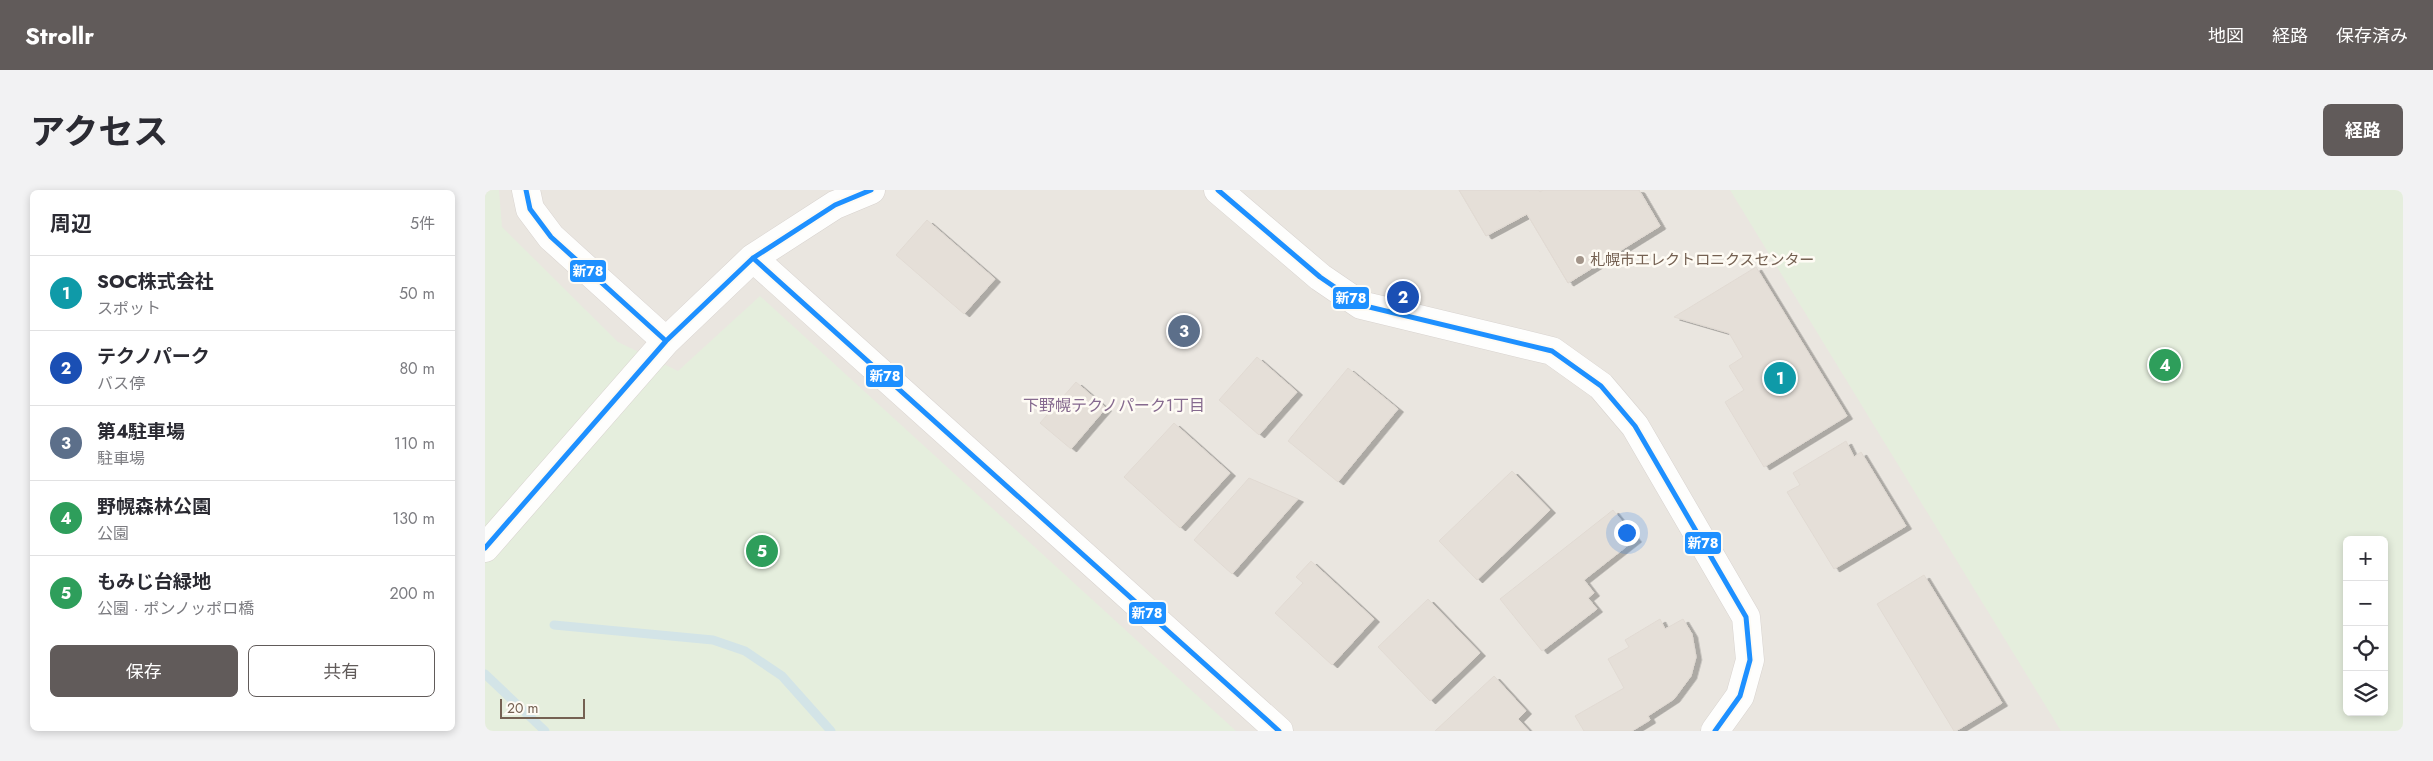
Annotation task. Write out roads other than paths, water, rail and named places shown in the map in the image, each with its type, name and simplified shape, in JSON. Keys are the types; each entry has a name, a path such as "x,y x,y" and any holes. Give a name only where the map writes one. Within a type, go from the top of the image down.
{"street":[{"path":"526,190 530,209 551,237 666,341"},
{"path":"485,548 666,341 753,258 835,205 871,190"},
{"path":"1218,190 1320,277 1361,305 1552,351 1601,386 1635,426 1746,618 1750,660 1743,687 1740,696 1715,731"},
{"path":"753,258 1279,731"}],"waterway":[{"path":"554,625 713,640 745,651 782,676 831,731"},
{"path":"485,674 545,731"}],"place":[{"name":"札幌市エレクトロニクスセンター","path":"1580,260"},
{"name":"テクノパーク","path":"1403,297"},
{"name":"第４駐車場","path":"1184,331"},
{"name":"野幌森林公園","path":"2165,365"},
{"name":"SOC株式会社","path":"1780,378"},
{"name":"もみじ台緑地","path":"762,551"}],"district":[{"name":"下野幌テクノパーク1丁目","path":"1114,405"}]}
